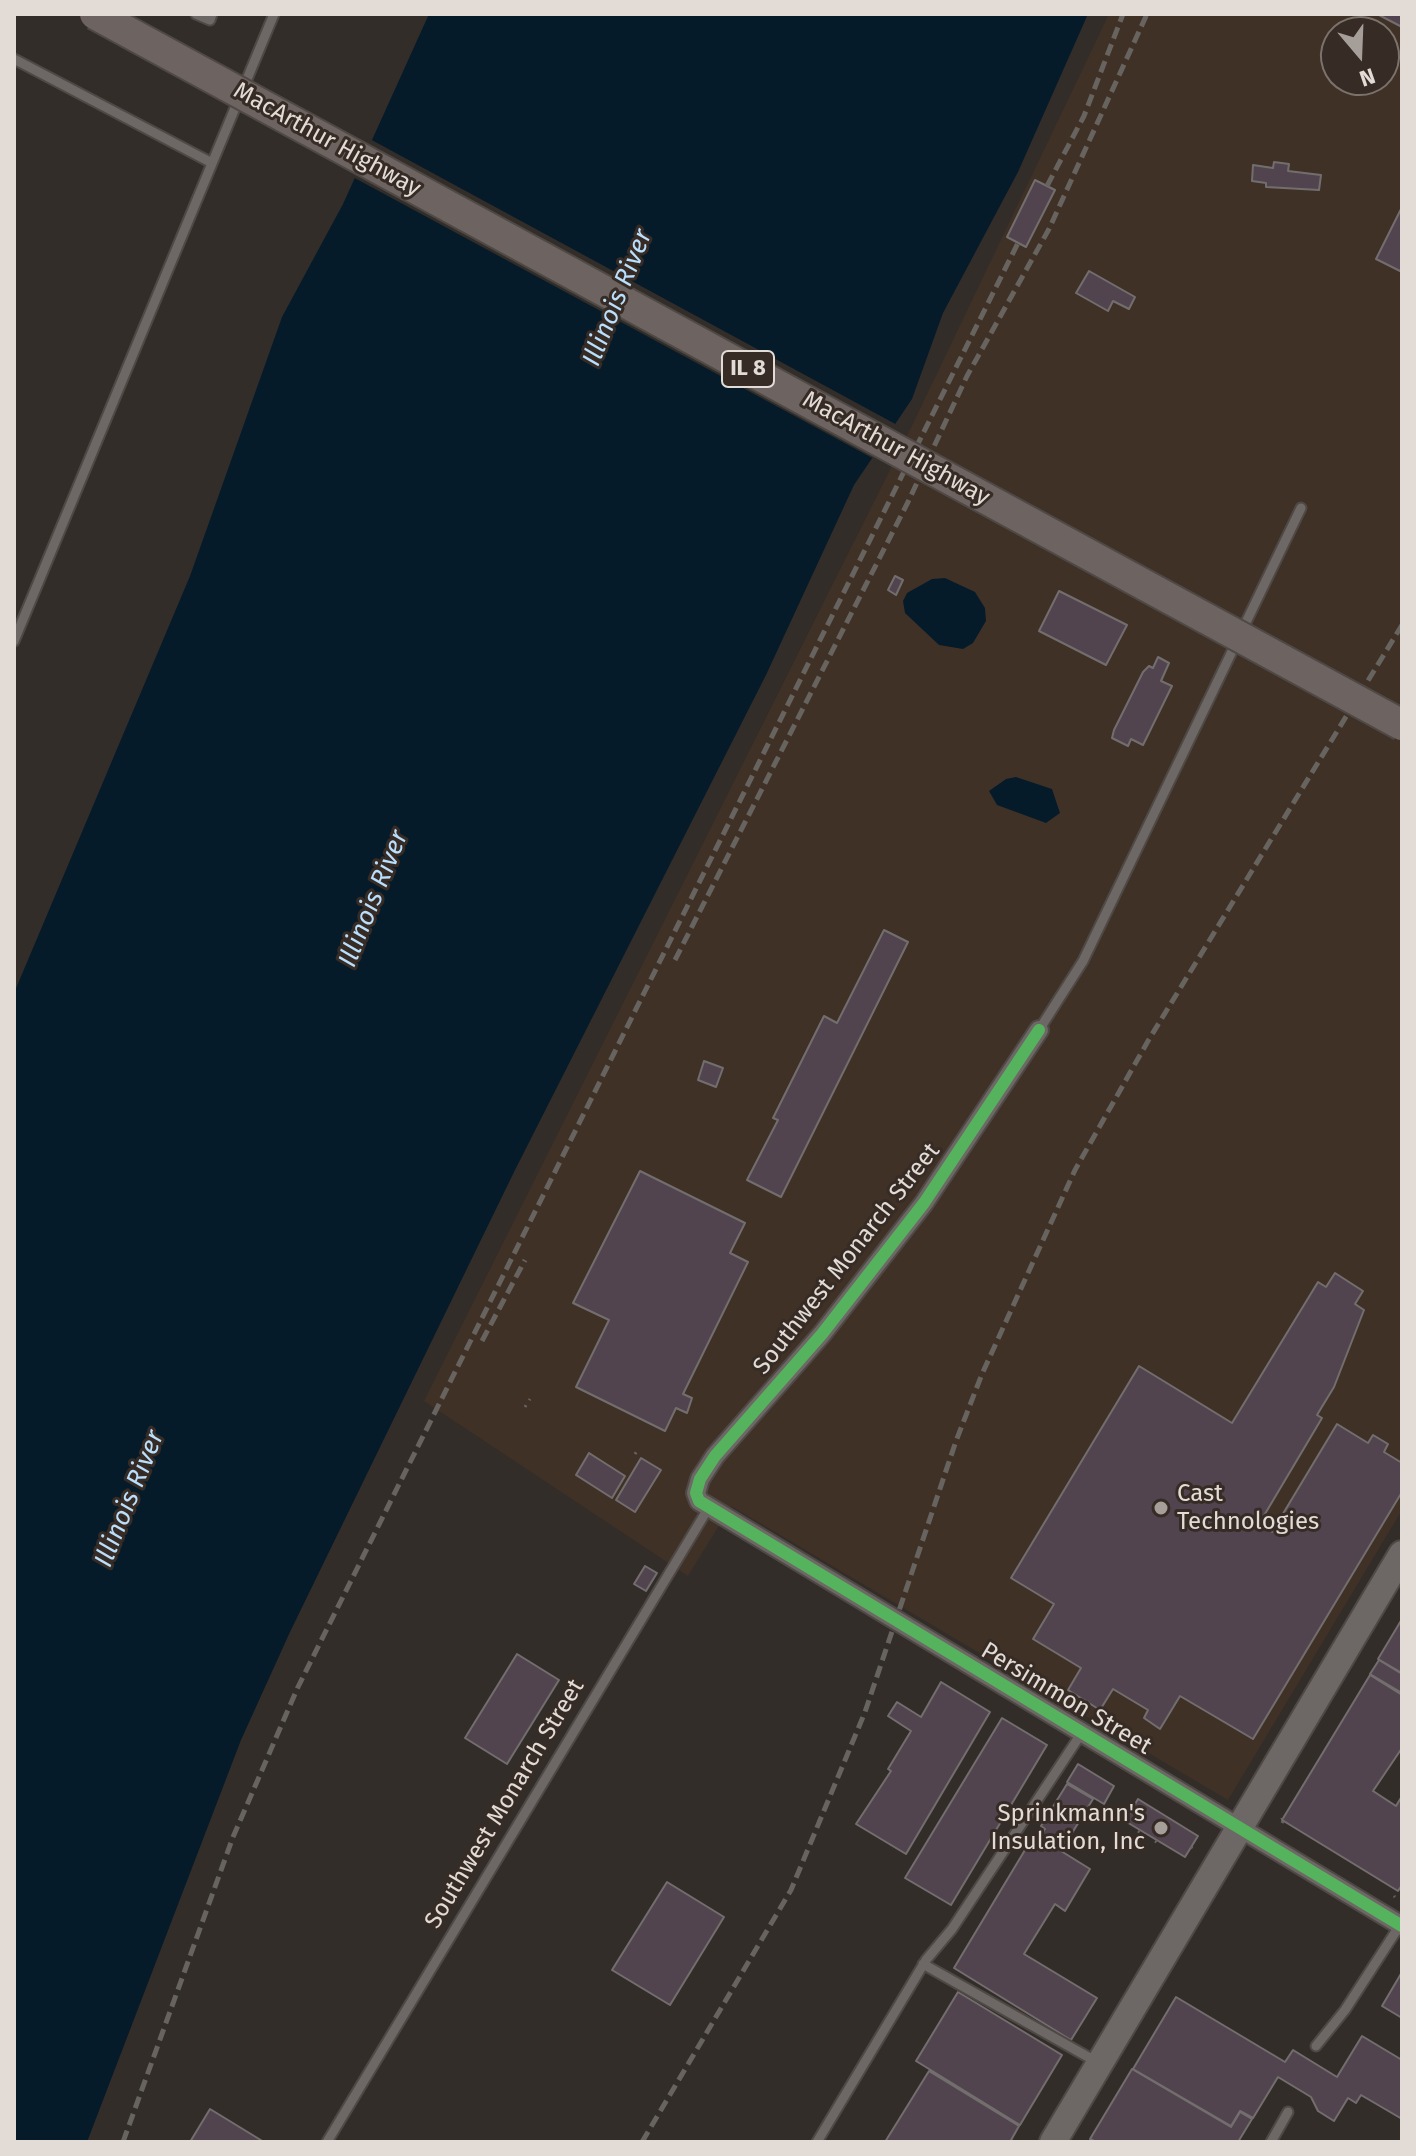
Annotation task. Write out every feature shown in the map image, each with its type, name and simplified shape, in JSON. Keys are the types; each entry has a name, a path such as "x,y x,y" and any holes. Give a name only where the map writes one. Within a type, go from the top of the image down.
{"main road":[{"name":"MacArthur Highway","path":"95,14 1402,725"}],"street":[{"name":"Southwest Monarch Street","path":"709,1507 699,1501 696,1493 700,1479 715,1456 822,1334 924,1203 1039,1030"},
{"name":"Persimmon Street","path":"709,1507 1240,1830 1401,1924"},
{"path":"1057,2141 1100,2063 1402,1554"}],"lane":[{"path":"196,14 210,20 212,14"},
{"path":"14,641 274,14"},
{"path":"14,59 212,163"},
{"path":"1039,1030 1083,961 1301,508"},
{"name":"Southwest Monarch Street","path":"327,2142 469,1911 709,1507"},
{"path":"817,2142 923,1964 952,1929 1081,1734"},
{"path":"1316,2046 1345,2010 1401,1924"},
{"path":"923,1964 1100,2063"},
{"path":"1271,2142 1288,2112"}],"path":[{"path":"525,1407 530,1399"},
{"path":"635,1454 639,1448"},
{"path":"1122,1821 1125,1816"},
{"path":"1138,1831 1144,1835"},
{"path":"1155,1841 1161,1845"}],"shaded area":[{"path":"1109,14 1402,14 1402,1510 1228,1800 731,1506 688,1576 424,1401 909,432"}],"water":[{"name":"Illinois River","path":"429,14 1088,14 1018,172 943,313 912,399 854,485 766,675 515,1170 290,1632 241,1740 87,2142 14,2142 14,993 190,576 282,317 343,204"},
{"path":"945,578 975,592 985,608 986,621 973,643 963,649 939,645 905,613 903,601 907,593 932,579"},
{"path":"1016,777 1052,789 1060,813 1046,823 997,805 989,791 1006,779"}],"pier":[{"path":"368,138 899,426 876,460 351,176"}],"building":[{"path":"1377,14 1402,14 1402,27 1400,16"},
{"path":"1274,162 1289,164 1288,171 1321,175 1319,190 1266,187 1266,183 1252,181 1253,165 1273,168"},
{"path":"1035,180 1055,190 1026,247 1007,237"},
{"path":"1402,207 1402,272 1376,259"},
{"path":"1089,271 1135,297 1129,309 1113,301 1108,311 1076,293"},
{"path":"895,576 903,580 896,595 888,590"},
{"path":"1059,591 1127,625 1106,665 1039,631"},
{"path":"1158,657 1169,663 1161,681 1172,686 1143,745 1131,739 1128,746 1112,738 1114,730 1143,672 1149,666 1153,668"},
{"path":"884,930 908,942 781,1197 747,1180 778,1120 773,1118 824,1016 837,1023"},
{"path":"704,1061 723,1068 716,1087 698,1080"},
{"path":"640,1171 745,1223 730,1253 748,1262 683,1394 692,1398 687,1413 676,1408 665,1431 576,1387 609,1320 573,1303"},
{"name":"Cast Technologies","path":"1335,1273 1363,1291 1355,1304 1364,1310 1334,1387 1317,1415 1322,1418 1259,1524 1272,1532 1337,1424 1368,1443 1373,1435 1388,1444 1384,1452 1402,1463 1402,1492 1253,1739 1180,1696 1160,1729 1144,1718 1148,1710 1113,1689 1100,1710 1068,1690 1081,1668 1033,1639 1054,1604 1011,1578 1139,1366 1232,1423 1318,1282 1326,1287"},
{"path":"589,1453 625,1476 612,1498 576,1475"},
{"path":"641,1458 661,1470 635,1512 616,1500"},
{"path":"645,1566 657,1573 646,1591 634,1584"},
{"path":"1402,1619 1402,1673 1378,1659"},
{"path":"517,1654 559,1680 507,1764 465,1738"},
{"path":"1379,1660 1402,1674 1402,1693 1370,1674"},
{"path":"1370,1675 1402,1695 1402,1748 1373,1791 1396,1806 1402,1796 1402,1885 1398,1891 1282,1820"},
{"path":"941,1682 990,1712 906,1854 856,1824 891,1771 888,1769 911,1731 888,1716 897,1702 921,1717"},
{"path":"1002,1718 1047,1745 951,1905 905,1878"},
{"path":"1078,1764 1114,1786 1104,1804 1067,1782"},
{"path":"1067,1784 1093,1799 1061,1851 1090,1869 1065,1911 1055,1904 1024,1954 1097,1998 1071,2040 954,1968 1034,1835 1039,1838 1045,1829 1041,1826"},
{"name":"Sprinkmann's Insulation, Inc","path":"1138,1799 1198,1836 1185,1857 1125,1821"},
{"path":"667,1882 724,1917 670,2005 612,1970"},
{"path":"1402,1972 1402,2018 1382,2006"},
{"path":"958,1992 1062,2055 1020,2125 916,2061"},
{"path":"1176,1997 1285,2062 1293,2050 1337,2077 1362,2036 1402,2060 1402,2119 1361,2095 1356,2103 1348,2098 1334,2121 1318,2111 1311,2097 1278,2077 1253,2118 1240,2111 1231,2126 1133,2069"},
{"path":"1132,2069 1231,2127 1240,2112 1252,2119 1238,2142 1096,2142 1090,2139"},
{"path":"929,2071 1019,2126 1010,2142 885,2142"},
{"path":"210,2109 264,2142 190,2142"}],"railway":[{"path":"1047,186 1084,116 1123,14"},
{"path":"675,960 908,502 967,376 1049,229 1147,14"},
{"path":"123,2142 233,1837 298,1687 1018,243"},
{"path":"642,2142 791,1890 865,1712 956,1441 982,1374 1075,1170 1148,1041 1402,625"},
{"path":"482,1341 525,1260"}],"cycle path":[{"path":"1039,1030 924,1203 822,1334 715,1456 700,1479 696,1493 699,1501 1402,1926"}],"place":[{"name":"Cast Technologies","path":"1161,1508"},
{"name":"Sprinkmann's Insulation, Inc","path":"1161,1828"}]}
